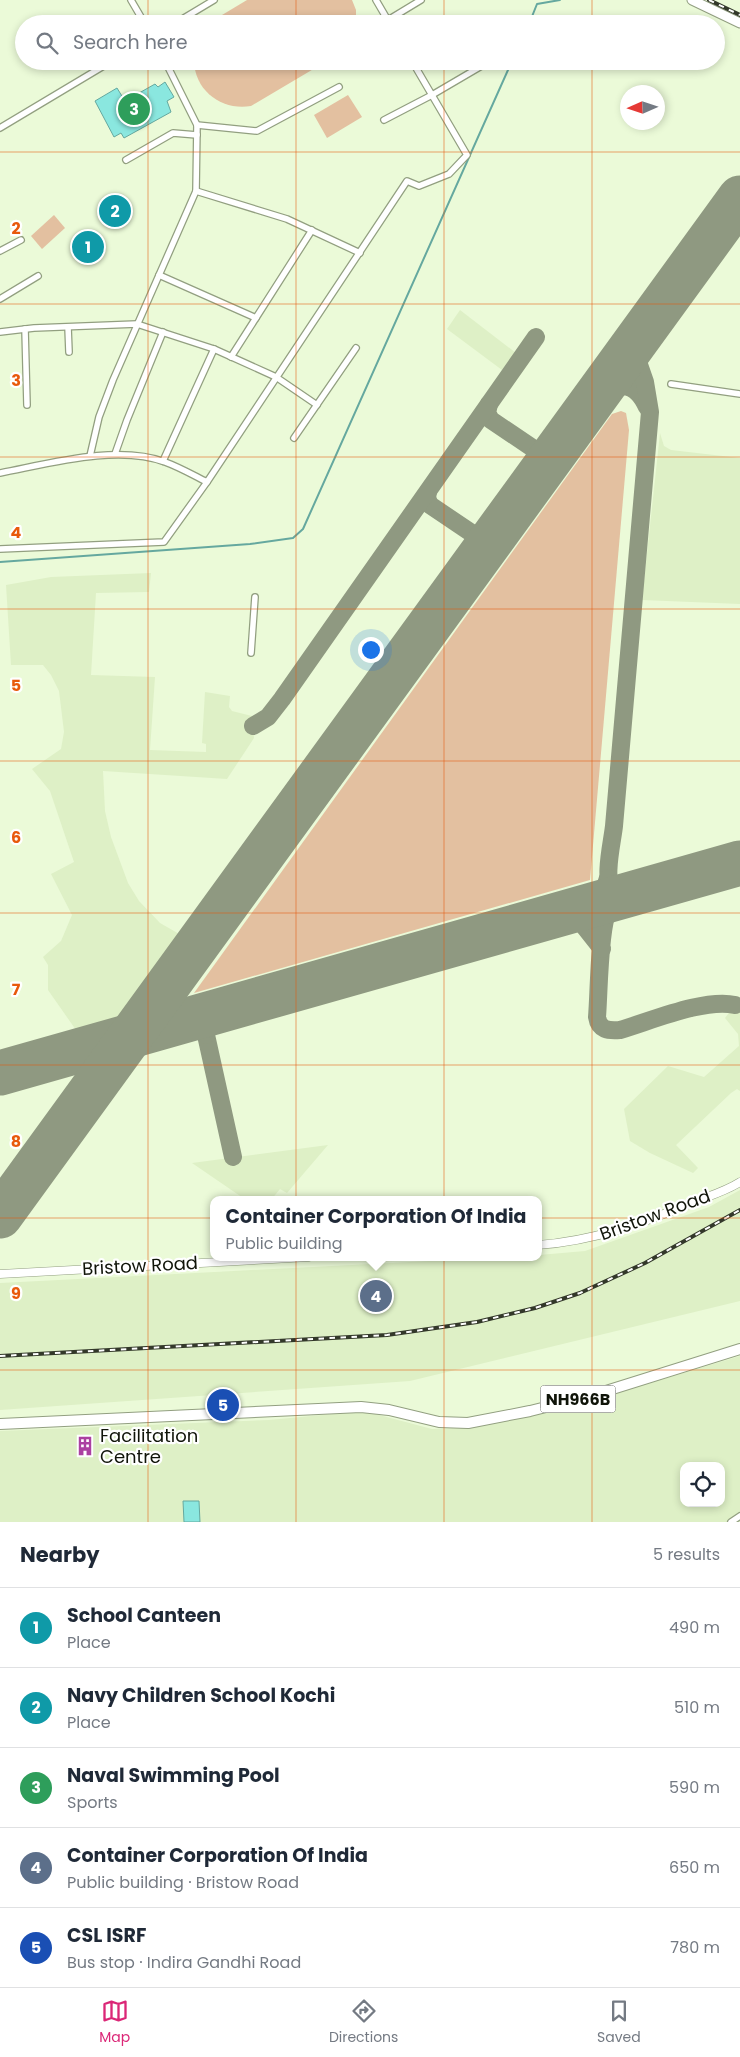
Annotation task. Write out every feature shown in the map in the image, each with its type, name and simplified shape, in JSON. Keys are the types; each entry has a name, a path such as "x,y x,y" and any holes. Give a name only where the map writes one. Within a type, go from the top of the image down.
{"highway":[{"name":"NH966B","path":"0,1424 361,1407 389,1410 439,1422 468,1423 530,1411 590,1396 740,1349"}],"main road":[{"path":"692,0 723,15"},
{"path":"725,16 740,23"}],"street":[{"path":"131,0 140,15"},
{"path":"189,15 214,0"},
{"path":"376,0 385,15"},
{"path":"399,15 421,0"},
{"path":"0,128 97,70"},
{"path":"90,456 99,417 136,324 196,191 197,125 170,70"},
{"path":"0,549 164,542 407,181 420,186 449,174 468,155 417,70"},
{"path":"384,120 475,70"},
{"path":"197,125 257,132 339,87"},
{"path":"126,160 173,133 197,135"},
{"path":"196,191 279,216 360,253"},
{"path":"231,357 312,230"},
{"path":"0,251 21,240"},
{"path":"159,275 256,318"},
{"path":"0,299 38,276"},
{"path":"0,332 25,329 136,324 214,349 276,376 317,405"},
{"path":"68,327 69,352"},
{"path":"25,329 27,405"},
{"path":"115,454 126,420 164,332"},
{"path":"294,438 356,348"},
{"path":"163,461 214,349"},
{"path":"671,384 740,394"},
{"path":"0,474 90,456 115,454 163,461 206,482"},
{"path":"251,653 255,596"},
{"name":"Bristow Road","path":"542,1245 582,1240 612,1233 687,1205 740,1182"},
{"name":"Bristow Road","path":"0,1274 237,1261"},
{"path":"731,1522 740,1516"}],"shaded area":[{"path":"247,0 352,0 356,10 356,15 222,15"},
{"path":"196,70 312,70 251,106 241,107 221,102 212,97 199,82"},
{"path":"348,95 362,117 327,138 314,115"},
{"path":"54,215 65,228 42,249 31,236"},
{"path":"460,310 516,353 502,370 447,329"},
{"path":"621,411 626,413 629,430 590,880 194,993 612,414"},
{"path":"660,433 664,446 671,450 740,458 740,604 642,600"},
{"path":"151,573 149,592 96,593 91,675 155,677 150,750 206,752 206,744 202,743 205,692 230,696 229,707 232,711 252,716 254,738 227,779 103,771 105,811 111,837 128,883 139,901 160,923 181,935 121,1019 76,1030 48,990 48,965 43,957 61,941 72,915 51,874 74,862 50,791 32,769 61,749 64,732 59,691 51,675 43,665 11,665 6,585 51,577"},
{"path":"740,999 740,1091 737,1089 731,1093 676,1145 698,1168 693,1173 650,1153 630,1141 624,1109 668,1066 704,1077 739,1046 738,1034 725,1018"},
{"path":"328,1145 287,1193 280,1189 274,1196 240,1196 192,1163"},
{"path":"740,1190 740,1301 410,1381 0,1410 0,1283 429,1261 542,1261 542,1255 585,1251 709,1207"},
{"path":"740,1356 740,1522 0,1522 0,1431 269,1420 364,1411 432,1429 474,1427 567,1408"}],"water":[{"path":"165,82 174,97 167,101 171,112 124,138 121,133 114,137 95,101 117,88 125,101 155,84 158,87"},
{"path":"183,1501 199,1501 200,1522 184,1522"}],"waterway":[{"path":"533,15 537,4 560,0"},
{"path":"0,562 250,544 293,538 303,529 508,70"}],"taxiway":[{"path":"626,896 613,894 610,888 608,871 614,826 650,412 645,382 637,359 637,351 650,321"},
{"path":"253,726 268,717 282,699 536,337"},
{"path":"591,403 606,392 621,386 635,390 647,407"},
{"path":"489,404 487,413 491,420 537,451 545,454 555,452"},
{"path":"428,492 427,498 430,505 476,536 485,539 494,536"},
{"path":"591,906 602,897 608,878"},
{"path":"626,896 614,904 608,911 605,920 600,962 597,1017 600,1025 608,1030 620,1030 694,1007 723,1004 735,1005"},
{"path":"572,911 602,949"},
{"path":"219,1011 209,1022 206,1035 233,1157"},
{"path":"182,1021 198,1026 206,1035"}],"runway":[{"path":"0,1216 740,198"},
{"path":"0,1073 740,863"}],"railway":[{"path":"709,0 740,15"},
{"path":"0,1356 387,1335 477,1322 535,1308 580,1293 645,1263 740,1210"}],"place":[{"name":"Naval Swimming Pool","path":"134,109"},
{"name":"Navy Children School Kochi","path":"115,211"},
{"name":"School Canteen","path":"88,247"},
{"name":"Container Corporation Of India","path":"376,1296"},
{"name":"CSL ISRF","path":"223,1405"},
{"name":"Facilitation Centre","path":"85,1446"}]}
